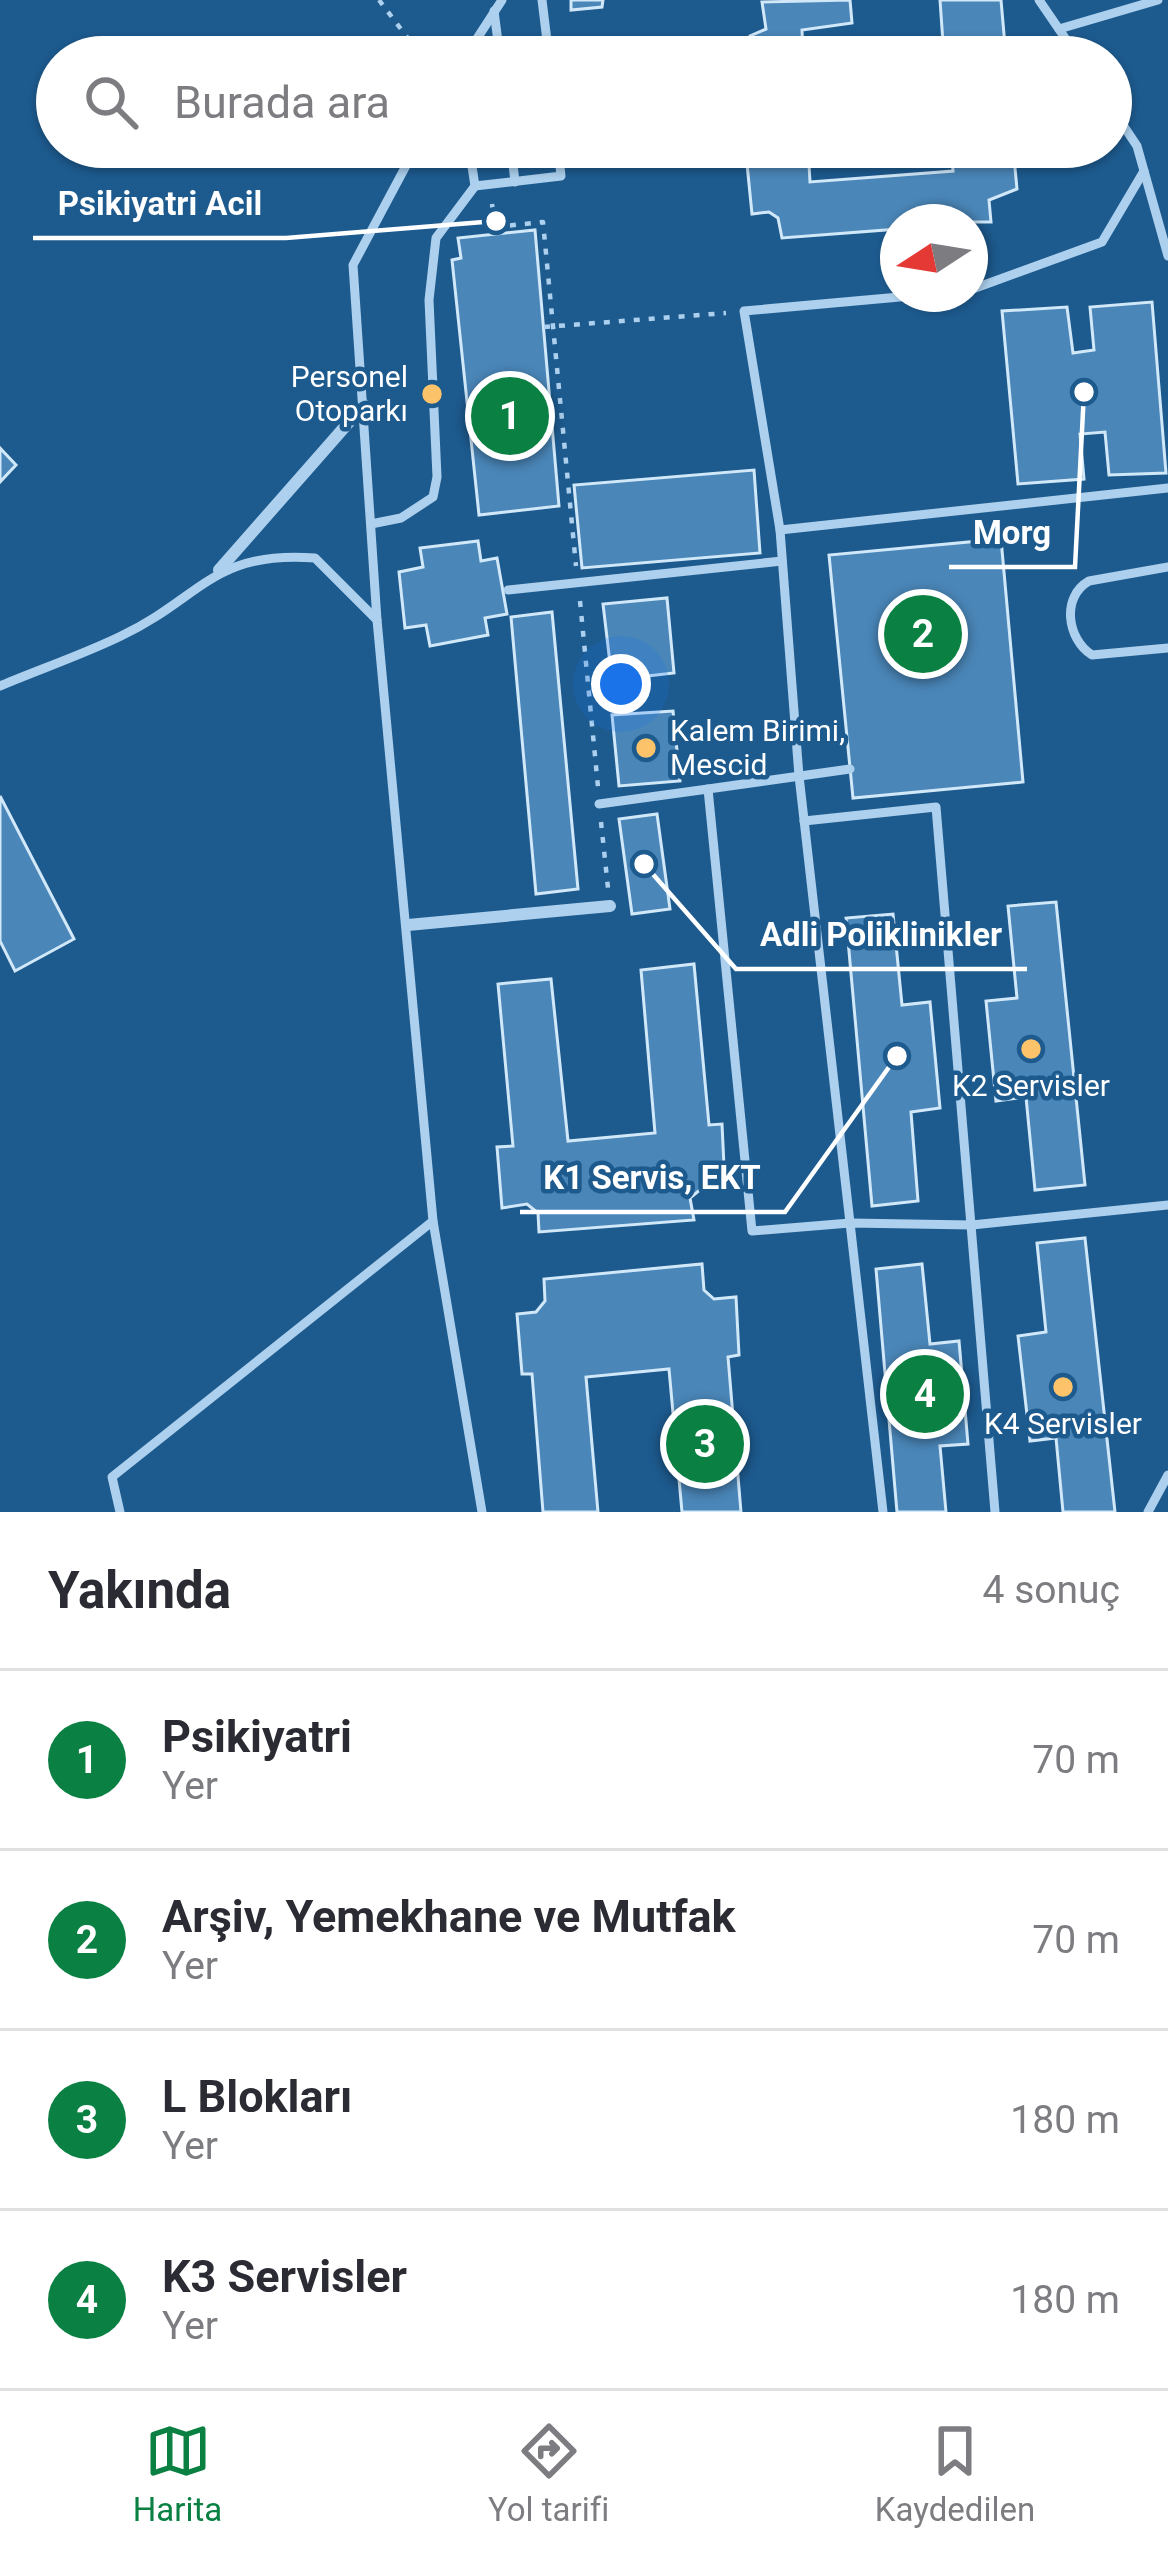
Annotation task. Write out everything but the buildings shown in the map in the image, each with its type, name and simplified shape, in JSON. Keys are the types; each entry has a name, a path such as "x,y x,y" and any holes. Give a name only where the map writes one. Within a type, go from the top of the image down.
{"street":[{"path":"219,570 364,405"},
{"path":"408,925 610,906"}],"lane":[{"path":"478,36 502,0"},
{"path":"542,0 546,36"},
{"path":"1039,0 1064,36"},
{"path":"1059,29 1158,0"},
{"path":"494,11 497,36"},
{"path":"1132,138 1168,256"},
{"path":"405,168 353,265 377,620 433,1221 482,1512"},
{"path":"473,168 476,187"},
{"path":"513,168 515,182"},
{"path":"371,524 400,518 433,497 437,477 429,300 436,238 476,187 561,176 560,168"},
{"path":"988,283 1102,242 1144,171"},
{"path":"880,299 744,311 780,530 799,776 883,1512"},
{"path":"780,530 1168,488"},
{"path":"0,686 126,634 219,570 279,556 315,559 377,620"},
{"path":"508,590 782,561"},
{"path":"1168,567 1088,581 1078,587 1070,604 1074,633 1092,655 1168,648"},
{"path":"599,804 850,769"},
{"path":"708,788 752,1231 850,1222 972,1225 1168,1205"},
{"path":"804,821 936,807 995,1512"},
{"path":"120,1512 112,1477 433,1221"},
{"path":"1148,1512 1168,1475"}],"path":[{"path":"379,0 406,36"},
{"path":"490,185 495,230 543,222 610,906"},
{"path":"544,327 744,311"}],"place":[{"name":"Psikiyatri Acil","path":"496,221"},
{"name":"Morg","path":"1084,392"},
{"name":"Personel Otoparkı","path":"432,394"},
{"name":"Psikiyatri","path":"510,416"},
{"name":"Arşiv, Yemekhane ve Mutfak","path":"923,634"},
{"name":"Kalem Birimi, Mescid","path":"646,748"},
{"name":"Adli Poliklinikler","path":"644,864"},
{"name":"K2 Servisler","path":"1031,1049"},
{"name":"K1 Servis, EKT","path":"897,1056"},
{"name":"K4 Servisler","path":"1063,1387"},
{"name":"K3 Servisler","path":"925,1394"},
{"name":"L Blokları","path":"705,1444"}]}
